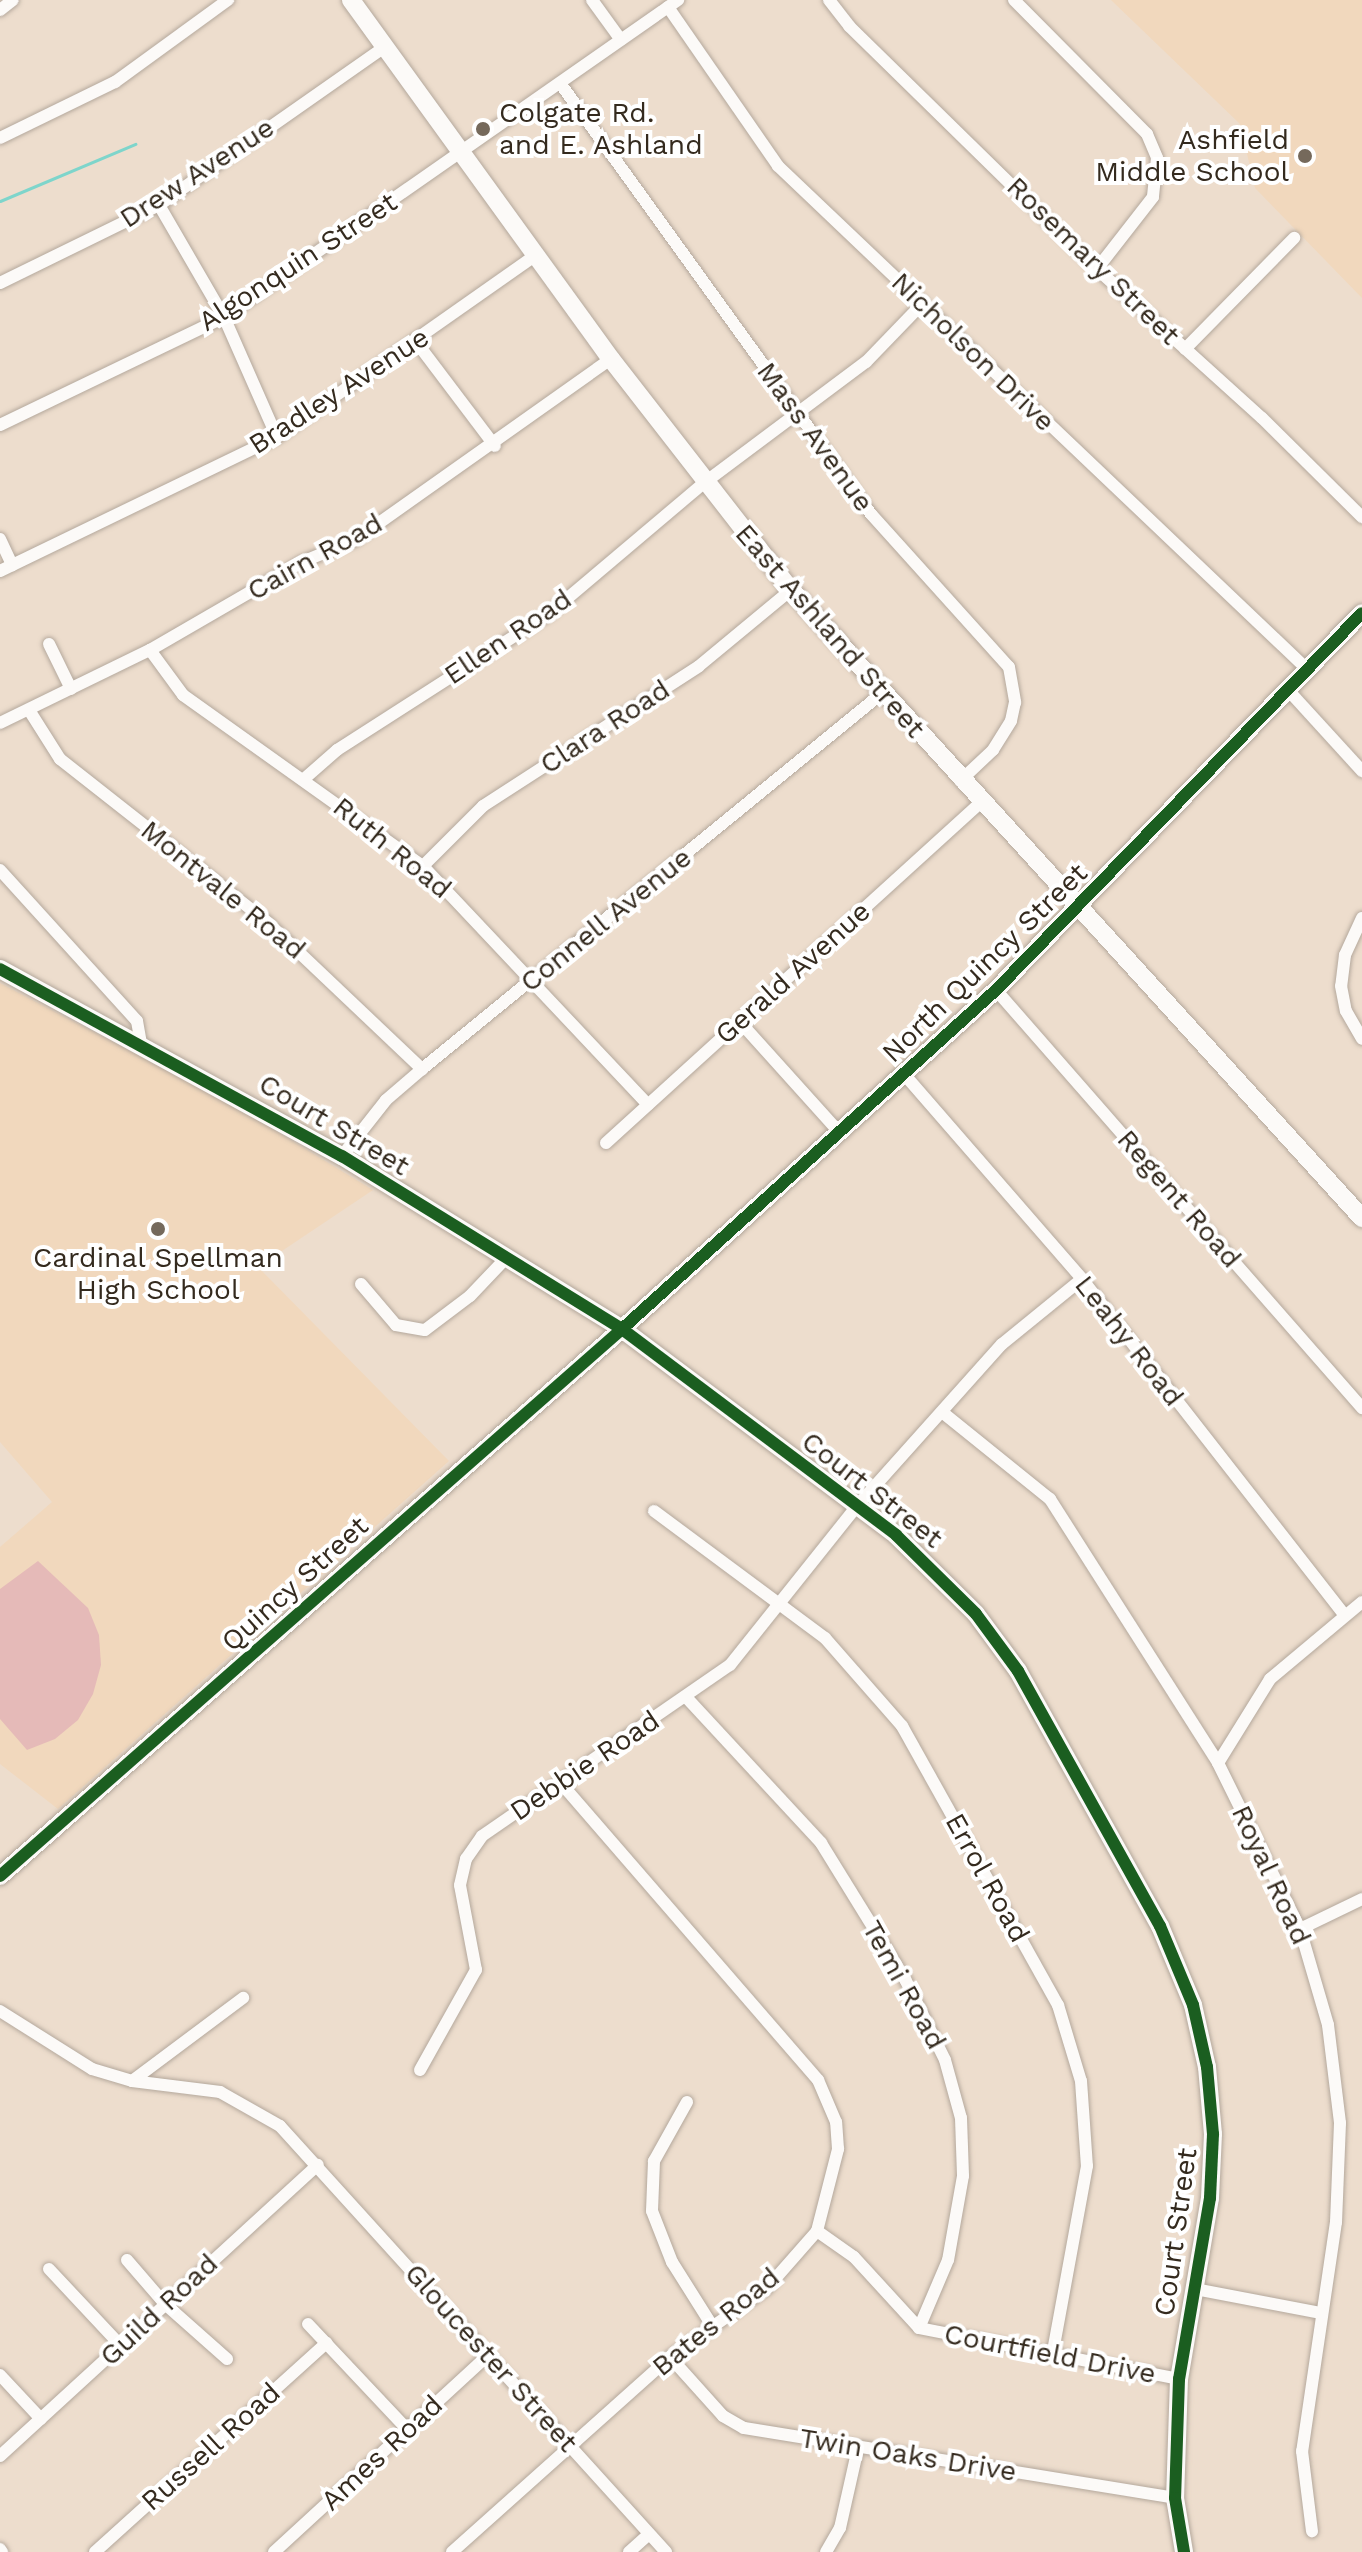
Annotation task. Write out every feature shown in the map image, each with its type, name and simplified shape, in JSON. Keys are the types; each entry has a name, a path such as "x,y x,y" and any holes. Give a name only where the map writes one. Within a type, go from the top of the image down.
{"main road":[{"name":"East Ashland Street","path":"351,0 611,359 704,483 791,590 980,803 1362,1218"},
{"name":"North Quincy Street","path":"622,1329 996,990 1078,909 1362,613"},
{"name":"Court Street","path":"0,969 141,1043 342,1156 622,1329 857,1506 931,1566 976,1614 1018,1671 1178,1963 1207,2067 1213,2134 1195,2289 1179,2379 1175,2498 1184,2552"},
{"name":"Quincy Street","path":"0,1876 622,1329"}],"street":[{"path":"0,10 13,0"},
{"path":"0,138 115,82 228,0"},
{"path":"592,0 621,40"},
{"name":"Rosemary Street","path":"829,0 849,26 1097,269 1362,517"},
{"path":"1014,0 1147,134 1157,158 1153,197 1097,269"},
{"name":"Algonquin Street","path":"0,425 224,317 673,4"},
{"name":"Nicholson Drive","path":"673,4 778,166 1308,670"},
{"name":"Drew Avenue","path":"0,283 159,205 385,47"},
{"name":"Mass Avenue","path":"560,83 871,514 1009,667 1015,702 1011,721 993,750 960,781"},
{"path":"159,205 224,317 277,437"},
{"path":"1185,349 1294,238"},
{"name":"Bradley Avenue","path":"6,568 277,437 417,343 536,255"},
{"name":"Ellen Road","path":"304,779 337,750 550,613 704,483 866,362 922,304"},
{"path":"417,343 495,446"},
{"name":"Cairn Road","path":"0,723 150,650 302,562 355,540 495,446 611,359"},
{"path":"0,539 6,568"},
{"name":"Clara Road","path":"423,866 483,806 699,666 791,590"},
{"path":"49,644 71,689"},
{"name":"Ruth Road","path":"150,650 183,695 423,866 534,979 648,1105"},
{"path":"1288,690 1362,771"},
{"name":"Connell Avenue","path":"342,1156 386,1100 422,1069 881,694"},
{"name":"Montvale Road","path":"29,710 60,759 267,922 422,1069"},
{"name":"Gerald Avenue","path":"606,1143 980,803"},
{"path":"0,870 137,1021 141,1043"},
{"path":"1362,918 1345,955 1341,986 1346,1011 1362,1039"},
{"name":"Regent Road","path":"996,990 1362,1408"},
{"path":"740,1022 839,1132"},
{"name":"Leahy Road","path":"904,1074 1082,1279 1345,1616"},
{"path":"361,1284 396,1325 425,1330 470,1296 506,1258"},
{"name":"Debbie Road","path":"420,2070 476,1970 460,1885 466,1859 482,1836 730,1665 857,1506 1002,1344 1082,1279"},
{"name":"Royal Road","path":"942,1412 1050,1499 1218,1763 1300,1929 1328,2025 1340,2123 1336,2222 1302,2451 1312,2531"},
{"name":"Errol Road","path":"654,1511 782,1603 825,1638 902,1726 1058,2005 1081,2081 1087,2166 1052,2357"},
{"path":"1218,1763 1270,1679 1362,1602"},
{"name":"Temi Road","path":"686,1697 821,1843 905,1979 945,2060 961,2118 963,2176 948,2260 919,2328"},
{"name":"Bates Road","path":"452,2552 568,2445 670,2357 711,2324 767,2288 817,2231 838,2149 836,2122 818,2080 561,1783"},
{"path":"1300,1929 1362,1899"},
{"path":"132,2081 243,1998"},
{"name":"Gloucester Street","path":"0,2011 80,2063 132,2081 236,2098 274,2121 318,2165 666,2552"},
{"path":"687,2102 654,2161 652,2211 672,2262 711,2324"},
{"name":"Guild Road","path":"0,2456 318,2165"},
{"name":"Courtfield Drive","path":"817,2231 854,2257 919,2328 1052,2357 1179,2379"},
{"path":"127,2260 165,2304 227,2359"},
{"path":"49,2269 120,2345"},
{"path":"1195,2289 1321,2313"},
{"path":"308,2324 407,2429"},
{"name":"Russell Road","path":"95,2552 326,2343"},
{"name":"Ames Road","path":"274,2552 489,2354"},
{"name":"Twin Oaks Drive","path":"670,2357 723,2416 744,2428 1175,2498"},
{"path":"0,2375 41,2419"},
{"path":"826,2552 840,2528 858,2448"},
{"path":"629,2552 649,2534"}],"shaded area":[{"name":"Ashfield Middle School","path":"1111,0 1362,0 1362,298 1255,188 1240,124"},
{"path":"0,983 233,1105 373,1190 258,1267 449,1461 58,1809 0,1764 0,1547 52,1502 0,1442"},
{"path":"38,1561 88,1608 99,1635 101,1665 93,1694 78,1720 55,1739 27,1750 0,1719 0,1589"}],"waterway":[{"path":"0,201 135,144"}],"cycle path":[{"path":"0,1876 622,1329 996,990 1362,613"},
{"path":"0,969 342,1156 622,1329 896,1535 976,1614 1018,1671 1160,1926 1193,2005 1207,2067 1213,2134 1210,2198 1179,2379 1175,2498 1184,2552"}],"place":[{"name":"Colgate Rd. and E. Ashland","path":"483,129"},
{"name":"Ashfield Middle School","path":"1305,156"},
{"name":"Cardinal Spellman High School","path":"158,1229"}]}
